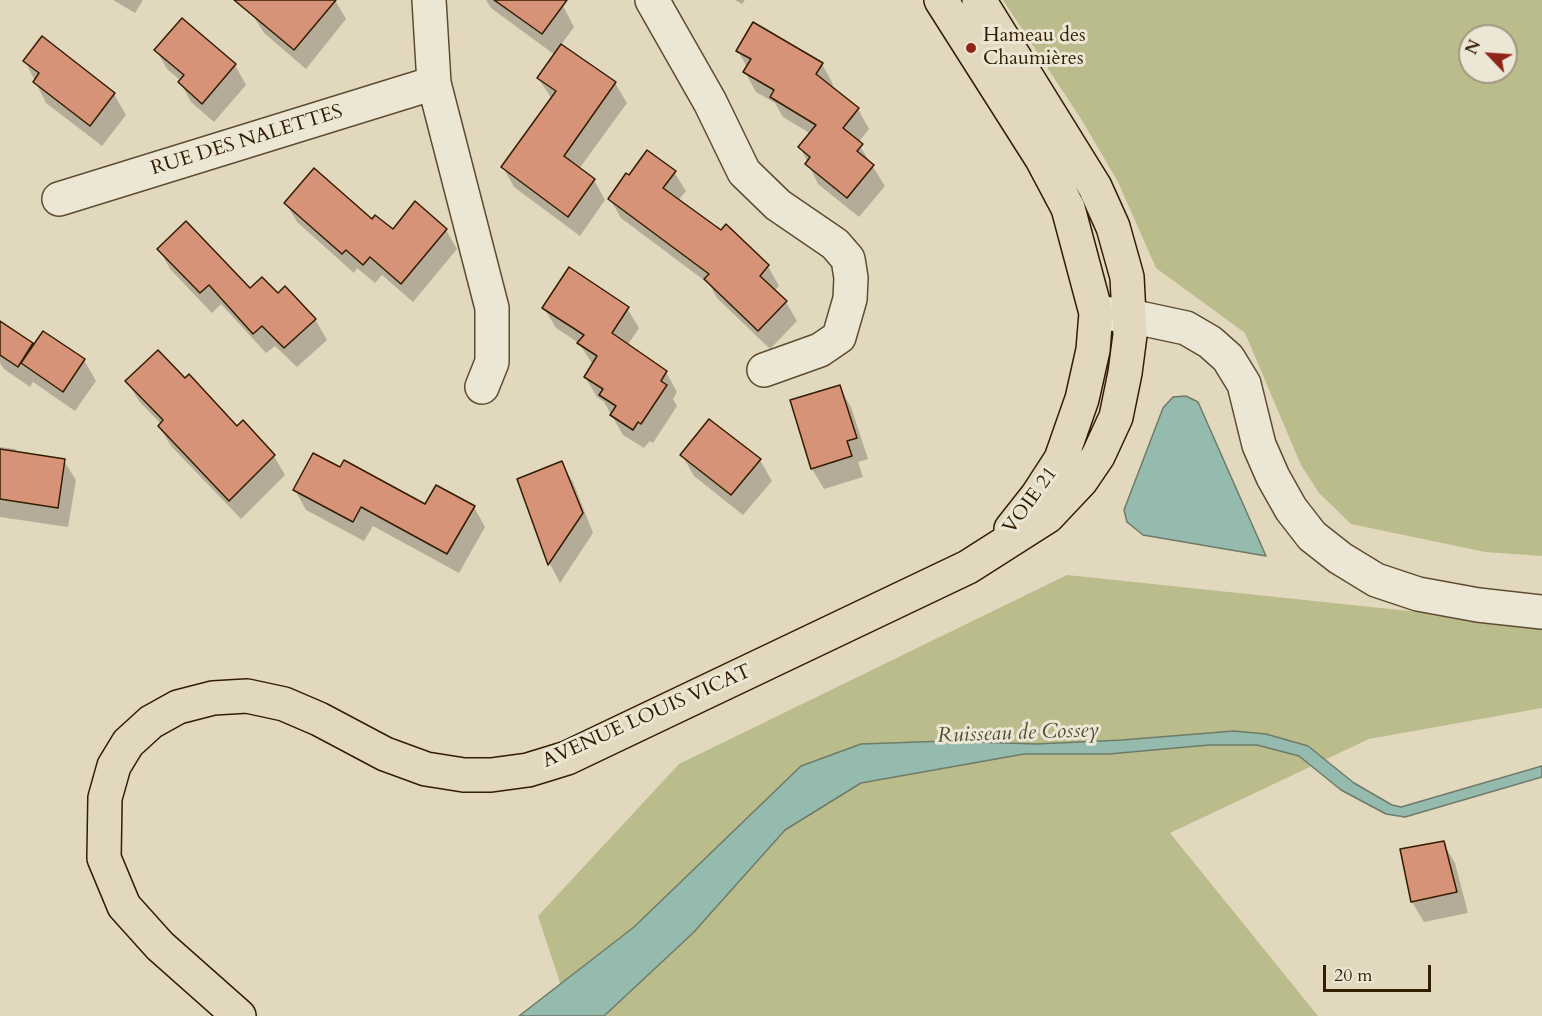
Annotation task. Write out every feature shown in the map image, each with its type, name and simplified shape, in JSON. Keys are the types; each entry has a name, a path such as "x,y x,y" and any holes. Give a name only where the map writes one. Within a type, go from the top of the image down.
{"main road":[{"name":"VOIE 21","path":"941,0 1042,159 1068,208 1096,313 1093,350 1082,399 1060,459 1037,496 995,549"},
{"name":"VOIE 21","path":"979,0 1095,187 1116,237 1127,277 1130,316 1125,373 1116,417 1098,456 1081,481 1048,516 995,549"},
{"name":"AVENUE LOUIS VICAT","path":"239,1016 160,946 124,906 104,858 105,798 114,766 128,743 151,722 178,707 213,698 247,696 284,704 319,719 385,754 426,769 464,775 491,775 528,770 567,758 968,567 995,549"}],"street":[{"path":"429,0 434,83 492,308 492,362 482,387"},
{"path":"652,0 710,102 744,172 778,205 835,244 848,259 851,278 850,299 839,337 820,350 764,370"},
{"name":"RUE DES NALETTES","path":"59,199 434,83"},
{"path":"1096,313 1130,316 1186,328 1210,342 1228,358 1244,384 1259,445 1273,477 1291,509 1312,536 1340,558 1376,580 1418,594 1478,605 1542,612"}],"green space":[{"path":"1003,0 1542,0 1542,556 1485,552 1351,524 1319,493 1301,465 1245,333 1156,268 1118,182 1083,122"},
{"path":"1067,575 1542,625 1542,708 1369,739 1170,833 1318,1016 571,1016 538,916 679,764"}],"water":[{"path":"1186,396 1198,402 1266,556 1143,535 1127,522 1124,510 1163,408 1173,397"},
{"path":"1234,731 1266,734 1308,746 1354,783 1392,805 1401,807 1542,766 1542,777 1405,817 1386,814 1341,790 1299,756 1257,745 1209,745 1109,754 1024,754 861,783 785,830 693,933 604,1016 519,1016 634,927 801,766 861,744 947,741 1036,744"}],"building":[{"path":"234,0 336,0 294,50"},
{"path":"494,0 567,0 542,34"},
{"path":"182,18 236,64 202,104 178,82 184,75 154,50"},
{"path":"753,22 823,63 816,74 859,108 843,128 863,144 857,151 874,165 847,198 805,164 810,157 798,147 816,125 770,97 774,90 743,72 751,59 736,51"},
{"path":"42,36 115,93 90,126 33,82 39,73 23,61"},
{"path":"561,44 616,82 564,156 595,179 568,217 501,167 556,91 537,78"},
{"path":"647,150 676,171 663,188 721,230 726,224 769,265 760,276 787,301 758,331 704,279 709,274 608,199 626,173 629,175"},
{"path":"314,168 372,219 375,215 393,229 415,201 447,229 401,284 370,257 363,265 346,250 342,254 284,203"},
{"path":"186,221 250,288 262,277 278,293 285,286 316,319 284,348 262,326 253,334 209,285 200,293 157,249"},
{"path":"569,267 629,307 612,333 667,371 661,381 667,385 641,424 638,422 633,430 610,415 616,406 599,395 603,389 584,377 597,356 577,343 584,335 542,308"},
{"path":"0,321 33,343 18,367 0,355"},
{"path":"43,331 85,359 63,392 21,363"},
{"path":"158,350 185,378 189,374 237,426 243,420 275,455 229,501 158,426 163,420 125,381"},
{"path":"840,385 857,438 847,441 852,456 811,469 790,400"},
{"path":"709,419 761,459 731,495 680,455"},
{"path":"0,449 65,459 58,508 0,499"},
{"path":"313,453 340,467 344,460 425,504 436,485 475,506 447,554 361,507 353,522 293,490"},
{"path":"562,461 583,513 548,565 517,479"},
{"path":"1444,841 1457,892 1411,902 1400,849"}],"place":[{"name":"Hameau des Chaumières","path":"971,48"}],"water label":[{"name":"Ruisseau de Cossey","path":"1018,734"}]}
